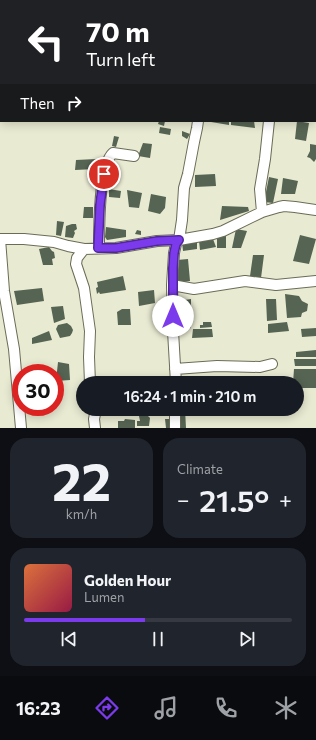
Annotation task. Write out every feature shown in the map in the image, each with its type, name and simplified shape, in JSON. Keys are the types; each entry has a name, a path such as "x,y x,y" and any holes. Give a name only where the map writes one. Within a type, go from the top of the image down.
{"street":[{"path":"176,376 172,285 174,248 179,240 184,188 198,122"},
{"path":"262,212 260,189 269,122"},
{"path":"98,248 100,205 108,159 113,153 134,156"},
{"path":"21,428 14,349 4,292 0,239 24,239 54,242 84,249 116,248 214,234 262,212 279,206 316,210"},
{"path":"84,249 77,258 76,264 84,288 90,331 90,376"},
{"path":"172,285 194,289 245,281 276,285 316,281"},
{"path":"175,368 217,366 260,367 272,364"},
{"path":"95,416 95,428"},
{"path":"175,416 175,428"}],"building":[{"path":"159,122 165,122 164,126 158,124"},
{"path":"211,122 229,122 229,125"},
{"path":"231,122 254,122 255,128 231,125"},
{"path":"297,122 309,123 306,141 295,139"},
{"path":"160,127 171,129 170,135 159,133"},
{"path":"182,131 190,134 187,139 182,136"},
{"path":"114,136 119,137 116,147 112,146"},
{"path":"143,143 152,144 150,158 138,156"},
{"path":"310,144 316,145 316,159 314,162 307,157 310,151"},
{"path":"96,159 96,169 75,170 76,160"},
{"path":"215,174 216,186 195,187 195,175"},
{"path":"269,177 278,179 273,203 264,202"},
{"path":"283,178 298,181 295,194 281,194"},
{"path":"109,189 121,191 120,198 109,197"},
{"path":"127,190 142,193 139,208 129,207"},
{"path":"151,194 166,197 165,208 160,214 148,211"},
{"path":"222,206 248,207 249,211 220,220"},
{"path":"84,207 93,207 93,218 83,218"},
{"path":"57,221 64,222 61,236 56,235"},
{"path":"76,224 77,229 74,231 75,233 73,238 65,237 66,226"},
{"path":"106,227 126,230 126,237 107,240 105,237"},
{"path":"236,229 247,231 241,248 232,248"},
{"path":"137,230 141,231 141,235 135,234"},
{"path":"226,233 226,248 217,248 217,235"},
{"path":"300,235 316,239 309,264 293,261"},
{"path":"213,239 216,247 200,250 199,241"},
{"path":"197,240 197,249 183,251 182,242"},
{"path":"49,247 54,252 55,258 52,259 53,265 43,265 39,249"},
{"path":"253,255 264,255 261,278 250,276"},
{"path":"188,259 190,281 178,283 177,260"},
{"path":"123,276 126,290 100,294 99,292 97,294 97,282"},
{"path":"42,288 44,301 17,305 14,291"},
{"path":"154,290 155,303 139,306 138,292"},
{"path":"285,294 299,296 302,301 308,304 307,311 302,313 301,317 287,318"},
{"path":"191,299 191,328 181,331 179,301"},
{"path":"266,299 276,299 277,320 267,321"},
{"path":"63,306 65,319 54,323 51,307"},
{"path":"122,309 130,309 131,325 118,325 117,312"},
{"path":"203,322 211,322 212,327 200,328 200,325 203,325"},
{"path":"287,322 289,331 268,333 268,324"},
{"path":"67,323 73,330 72,333 70,336 60,338 56,329 58,325"},
{"path":"316,328 316,336 302,337 301,329"},
{"path":"193,329 212,329 213,337 192,338"},
{"path":"49,331 52,340 32,344 32,338"},
{"path":"316,350 316,357 296,357 296,352"},
{"path":"294,359 316,359 316,366 295,366"},
{"path":"58,362 69,364 70,380 64,380 64,364 58,364"},
{"path":"294,369 316,369 316,388 304,388 304,376 294,376"},
{"path":"139,416 148,416 150,418 149,426 137,426 137,421 140,421"},
{"path":"176,416 185,416 186,428 179,428"},
{"path":"125,419 135,420 135,428 118,428 118,421 124,421"},
{"path":"165,419 170,419 170,428 166,428"}],"route":[{"path":"104,174 100,205 98,248 121,248 157,241 179,240 174,248 173,316"}]}
